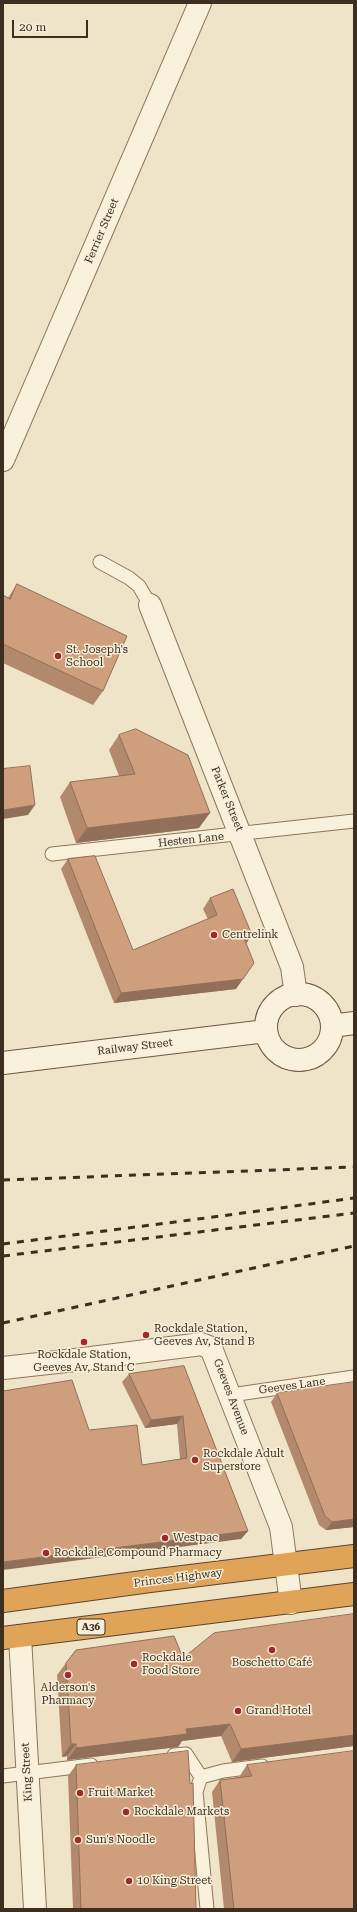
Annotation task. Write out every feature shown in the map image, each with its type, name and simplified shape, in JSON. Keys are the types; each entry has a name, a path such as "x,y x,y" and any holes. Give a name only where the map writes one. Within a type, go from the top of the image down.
{"highway":[{"name":"Princes Highway","path":"3,1601 354,1556"},
{"name":"A36","path":"12,1637 354,1594"}],"street":[{"name":"Ferrier Street","path":"3,460 200,3"},
{"name":"Parker Street","path":"150,605 292,967 296,995"},
{"path":"296,995 306,995 316,999 324,1006 330,1016 332,1026 330,1037 325,1047 317,1054 307,1059 296,1060 285,1057 276,1051 270,1042 266,1031 267,1021 271,1011 277,1003 285,997 296,995"},
{"path":"332,1026 354,1023"},
{"name":"Railway Street","path":"3,1063 266,1031"},
{"name":"Geeves Avenue","path":"3,1368 201,1344 211,1348 231,1395 281,1526 291,1603"},
{"name":"King Street","path":"12,1637 27,1772 35,1909"}],"lane":[{"path":"100,562 139,586 150,605"},
{"name":"Hesten Lane","path":"52,854 241,835 354,821"},
{"name":"Geeves Lane","path":"231,1395 354,1378"},
{"path":"162,1757 186,1754 201,1777"},
{"path":"3,1776 101,1764"},
{"path":"201,1777 223,1772 277,1764"},
{"path":"201,1777 196,1792 207,1909"}],"building":[{"name":"St. Joseph's School","path":"17,584 127,636 103,691 3,644 3,595 10,599"},
{"path":"136,729 188,755 210,813 87,828 70,782 135,774 119,735"},
{"path":"30,766 35,805 3,810 3,769"},
{"name":"Centrelink","path":"95,856 133,950 217,915 210,898 233,889 252,935 244,938 254,963 243,979 121,993 68,859"},
{"path":"184,1366 248,1531 3,1562 3,1391 72,1380 89,1430 137,1425 142,1465 187,1458 183,1416 151,1420 129,1374"},
{"path":"354,1382 354,1519 332,1522 325,1516 277,1393"},
{"path":"354,1614 354,1735 241,1749 230,1724 186,1729 187,1734 76,1748 76,1744 71,1744 66,1663 76,1650 174,1636 183,1658 214,1633"},
{"path":"188,1751 190,1784 193,1783 196,1909 81,1909 76,1765"},
{"path":"354,1751 354,1909 234,1909 220,1780 252,1776 247,1765"}],"railway":[{"path":"3,1180 354,1167"},
{"path":"3,1244 354,1198"},
{"path":"3,1256 354,1213"},
{"path":"3,1323 354,1246"}],"place":[{"name":"St. Joseph's School","path":"58,656"},
{"name":"Centrelink","path":"214,935"},
{"name":"Rockdale Station, Geeves Av, Stand B","path":"146,1335"},
{"name":"Rockdale Station, Geeves Av, Stand C","path":"84,1342"},
{"name":"Rockdale Adult Superstore","path":"195,1460"},
{"name":"Westpac","path":"165,1538"},
{"name":"Rockdale Compound Pharmacy","path":"46,1553"},
{"name":"Boschetto Café","path":"272,1650"},
{"name":"Rockdale Food Store","path":"134,1664"},
{"name":"Alderson's Pharmacy","path":"68,1675"},
{"name":"Grand Hotel","path":"238,1711"},
{"name":"Fruit Market","path":"80,1793"},
{"name":"Rockdale Markets","path":"126,1812"},
{"name":"Sun's Noodle","path":"78,1840"},
{"name":"10 King Street","path":"129,1881"}]}
